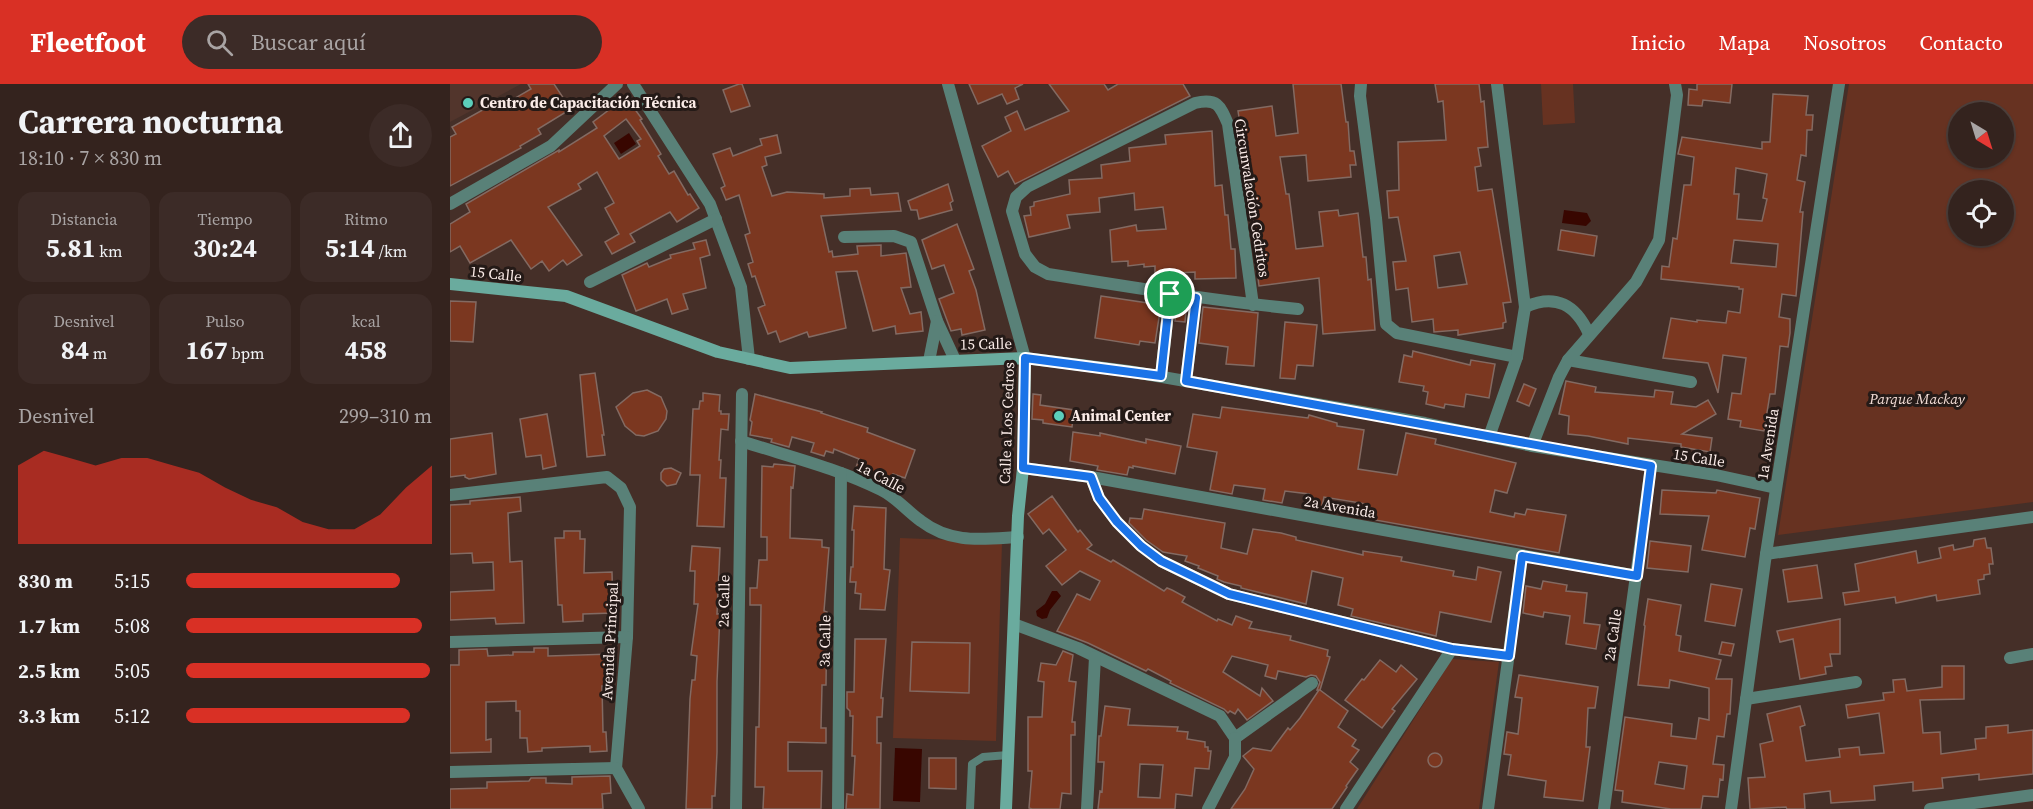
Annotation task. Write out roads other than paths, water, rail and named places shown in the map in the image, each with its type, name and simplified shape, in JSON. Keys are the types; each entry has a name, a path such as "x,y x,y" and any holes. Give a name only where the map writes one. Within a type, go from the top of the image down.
{"street":[{"path":"450,204 551,146 617,84"},
{"path":"633,84 710,204 741,287 749,359"},
{"name":"Calle a Los Cedros","path":"948,84 1025,358 1023,468 1006,809"},
{"path":"1361,84 1360,96 1376,218 1386,324 1397,333 1517,357"},
{"path":"1489,437 1517,357 1525,307 1497,84"},
{"path":"1532,446 1568,360 1636,282 1659,240 1677,95 1675,84"},
{"name":"1a Avenida","path":"1731,809 1766,554 1839,84"},
{"name":"Circunvalación Cedritos","path":"1206,100 1216,103 1228,124 1253,305 1170,294 1048,274 1035,267 1025,254 1012,211 1016,197 1027,186 1195,103 1206,100"},
{"path":"590,282 716,219"},
{"path":"844,237 894,236 910,242 937,321 955,360"},
{"name":"15 Calle","path":"450,284 566,296 718,352 790,368 1025,358 1161,376 1425,423 1532,446 1716,475 1776,488"},
{"path":"1161,376 1170,294"},
{"path":"1186,381 1196,298"},
{"path":"1525,307 1535,303 1553,301 1570,307 1582,318 1589,334"},
{"path":"1253,305 1298,309"},
{"path":"929,361 937,321"},
{"path":"1568,360 1691,381"},
{"name":"2a Calle","path":"736,809 742,394"},
{"name":"1a Calle","path":"741,441 841,473 880,490 900,501 919,520 937,532 960,539 1018,537"},
{"name":"2a Calle","path":"1604,809 1651,466"},
{"name":"2a Avenida","path":"1023,468 1091,477 1637,576"},
{"name":"3a Calle","path":"838,809 841,473"},
{"name":"Avenida Principal","path":"450,495 607,477 621,488 630,507 627,638 616,768"},
{"path":"1091,477 1099,498 1117,522 1141,546 1161,561 1229,594 1452,649 1509,656"},
{"path":"1766,554 2033,517"},
{"path":"1488,809 1522,556"},
{"path":"1014,624 1078,648 1220,716 1236,738 1235,758 1208,809"},
{"path":"450,642 627,638"},
{"path":"1346,809 1452,649"},
{"path":"2010,658 2033,654"},
{"path":"1088,809 1095,657"},
{"path":"1746,699 1856,682"},
{"path":"1236,738 1312,683"},
{"path":"450,772 616,768 639,809"},
{"path":"1930,809 2033,795"}],"lane":[{"path":"970,809 972,764 983,757 1008,754"}],"place":[{"name":"Centro de Capacitación Técnica","path":"468,103"},
{"name":"Animal Center","path":"1059,416"}],"park label":[{"name":"Parque Mackay","path":"1917,399"}]}
